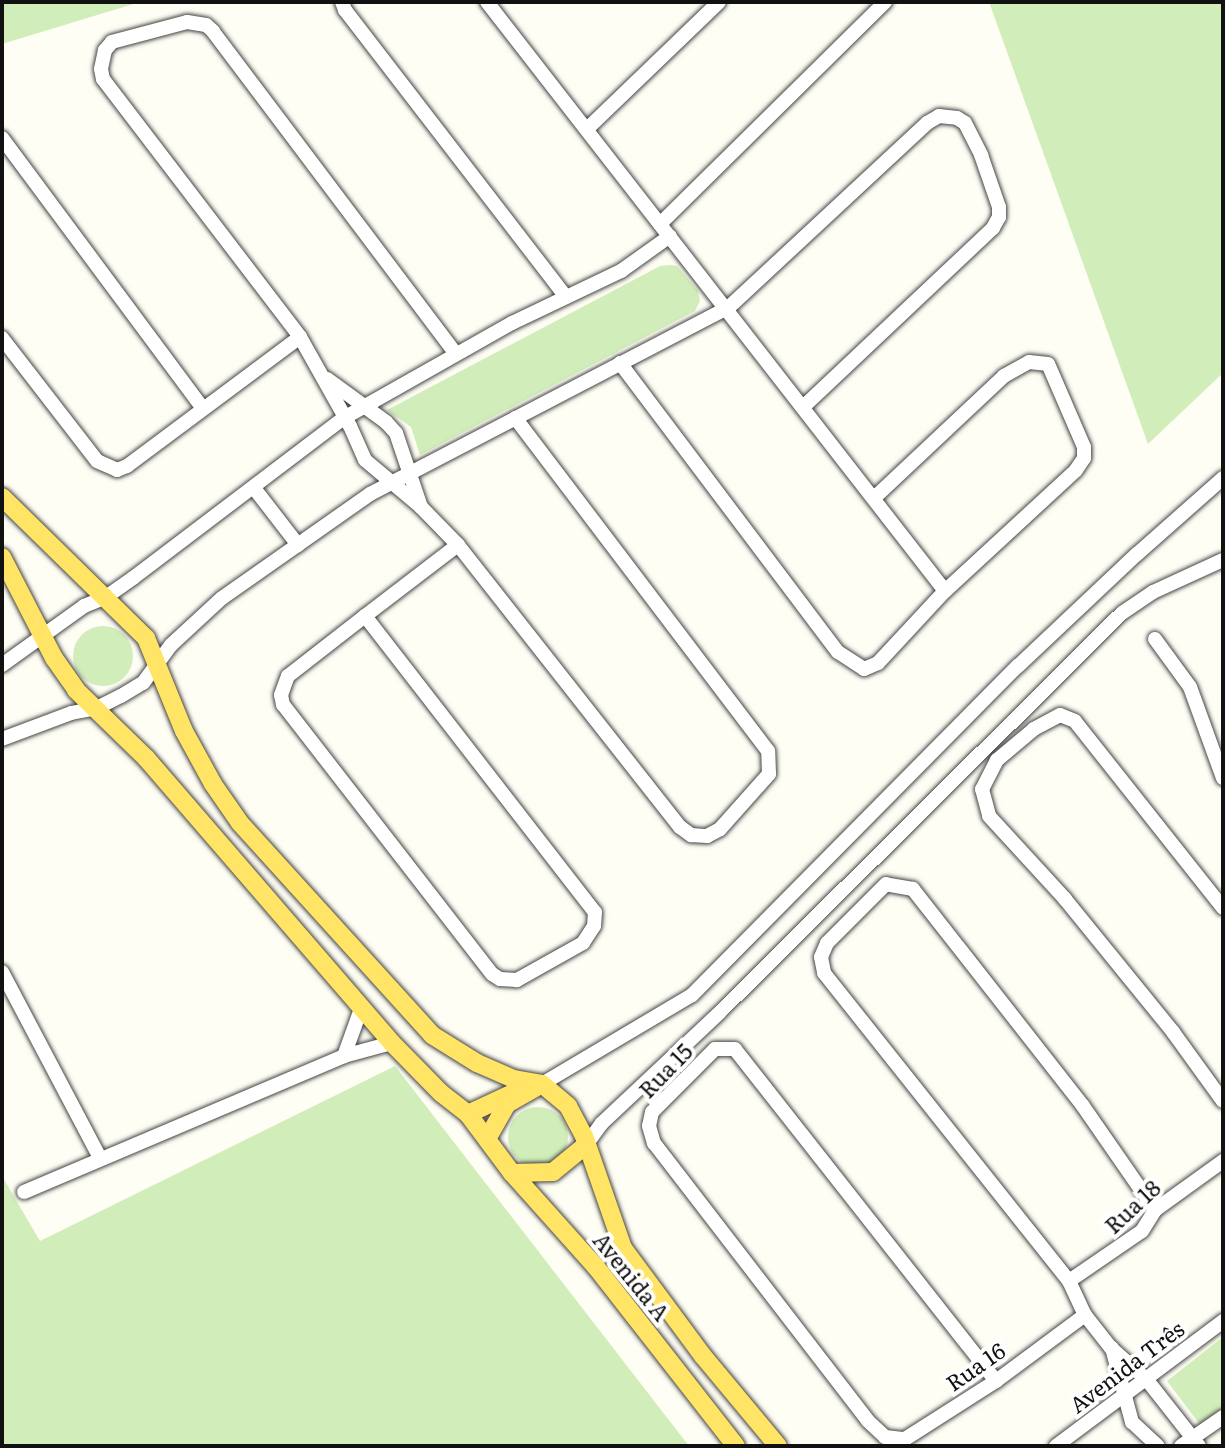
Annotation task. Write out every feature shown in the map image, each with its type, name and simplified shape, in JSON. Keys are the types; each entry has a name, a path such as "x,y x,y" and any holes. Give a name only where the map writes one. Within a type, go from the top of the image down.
{"main road":[{"path":"2,497 62,560 106,597 146,638 184,731 213,784 240,823 432,1035 477,1063 514,1079 542,1084 575,1115 586,1145 553,1172 512,1173"},
{"path":"2,557 76,690 97,708"},
{"name":"Avenida A","path":"97,708 192,810 392,1043 441,1093 468,1114 512,1173 596,1267 736,1446"},
{"path":"468,1114 511,1093 542,1084"},
{"path":"487,1139 507,1104 542,1084"},
{"name":"Avenida A","path":"586,1145 623,1248 703,1356 778,1446"}],"street":[{"path":"342,2 566,297"},
{"path":"487,2 728,308 945,591"},
{"path":"587,129 719,2"},
{"path":"660,224 885,2"},
{"path":"456,354 213,31 206,25 187,22 112,42 101,59 103,79 300,337 365,460 421,507 458,545 680,827 691,835 707,836 720,829 769,774 768,751 515,418"},
{"path":"2,739 71,713 97,708 143,683 171,645 199,618 298,545 390,483 728,308 927,123 939,116 948,116 965,123 999,207 993,228 804,406"},
{"path":"2,138 202,407"},
{"path":"2,665 84,606 106,597 344,418 456,354 621,271 670,236"},
{"path":"2,338 97,461 117,470 127,466 202,407 300,337"},
{"path":"620,363 838,652 864,669 878,663 945,591 1076,470 1084,458 1084,447 1048,364 1029,362 1004,376 874,498"},
{"path":"323,376 386,422 396,433 421,507"},
{"path":"542,1084 692,995 1018,666 1223,478"},
{"path":"254,488 298,545"},
{"path":"365,616 595,912 594,926 583,943 517,980 492,974 283,705 283,684 288,676 365,616 458,545"},
{"path":"586,1145 602,1123 719,1013 1122,613 1203,566 1223,560"},
{"path":"1203,566 1223,569"},
{"path":"1155,639 1190,687 1223,778"},
{"path":"1221,900 1075,721 1060,715 1034,729 997,760 982,789 989,816 1065,899 1173,1032 1223,1101"},
{"path":"1155,1210 1083,1106 913,889 886,884 827,943 821,957 824,973 1069,1281 1085,1315 1111,1348 1147,1380 1197,1442"},
{"path":"2,972 100,1158"},
{"path":"344,1056 362,1006"},
{"path":"24,1192 344,1056 392,1043"},
{"name":"Rua 15","path":"885,1437 868,1421 654,1143 649,1126 652,1112 715,1049 723,1046 735,1049 996,1381"},
{"name":"Rua 18","path":"1069,1281 1142,1231 1155,1210 1223,1161"},
{"name":"Rua 16","path":"885,1437 905,1439 996,1381 1085,1315"},
{"name":"Avenida Três","path":"1056,1446 1223,1321"},
{"path":"1111,1348 1132,1422 1158,1446"},
{"path":"1181,1446 1197,1442 1223,1417"}],"green space":[{"path":"2,2 140,2 2,44"},
{"path":"989,2 1223,2 1223,373 1148,444"},
{"path":"660,266 677,266 698,291 700,301 695,311 420,455 411,427 387,410"},
{"path":"103,626 124,635 133,656 124,677 103,686 82,677 73,656 82,635"},
{"path":"395,1066 689,1446 2,1446 2,1176 40,1241"},
{"path":"538,1107 549,1109 559,1116 566,1126 566,1148 559,1158 549,1165 538,1167 527,1165 517,1158 510,1148 508,1137 510,1126 517,1116 527,1109"},
{"path":"1223,1337 1223,1408 1201,1426 1167,1381"}]}
